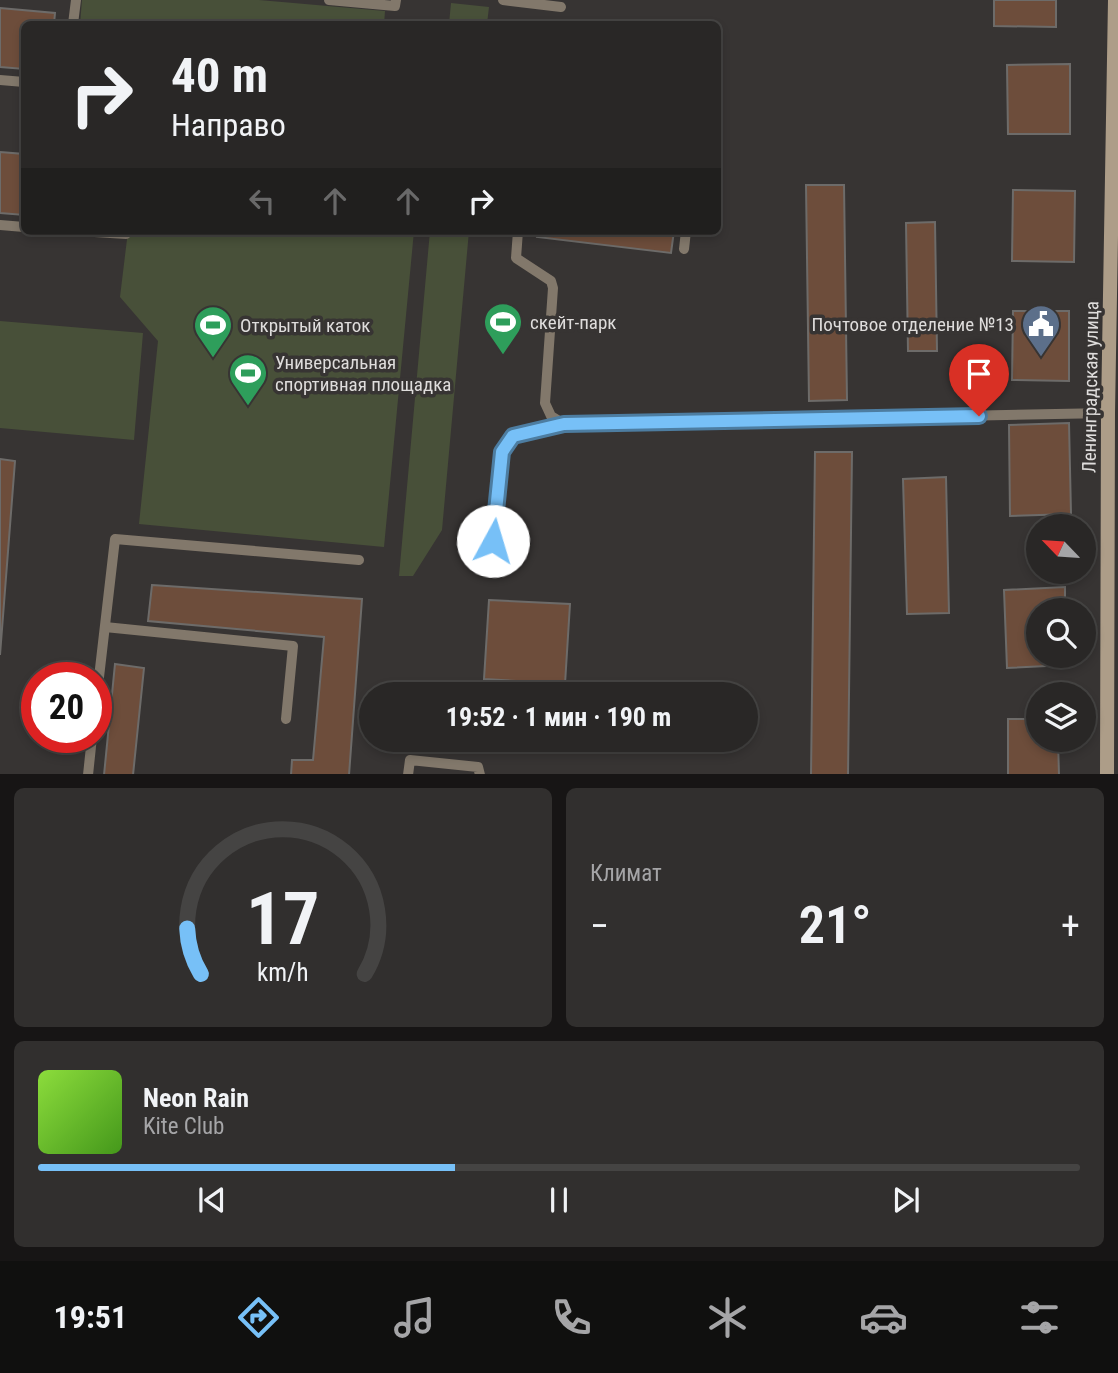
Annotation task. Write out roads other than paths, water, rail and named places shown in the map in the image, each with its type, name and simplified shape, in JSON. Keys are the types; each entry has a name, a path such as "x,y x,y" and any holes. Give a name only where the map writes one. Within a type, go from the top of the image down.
{"street":[{"name":"Ленинградская улица","path":"1107,774 1108,413 1115,0"}],"lane":[{"path":"73,21 76,0"},
{"path":"329,0 395,6 396,0"},
{"path":"503,0 561,7"},
{"path":"0,80 21,82"},
{"path":"0,225 21,227"},
{"path":"518,235 516,258 551,281 553,288 545,403 551,416 564,424"},
{"path":"684,249 686,235"},
{"path":"493,541 502,452 513,436 564,424 1108,413"},
{"path":"101,662 115,539 359,560"},
{"path":"105,627 293,646 286,719"},
{"path":"88,774 90,753"},
{"path":"408,774 410,760 478,767 480,774"}],"place":[{"name":"скейт-парк","path":"503,356"},
{"name":"Почтовое отделение №13","path":"1041,358"},
{"name":"Открытый каток","path":"213,359"},
{"name":"Универсальная спортивная площадка","path":"248,407"}]}
